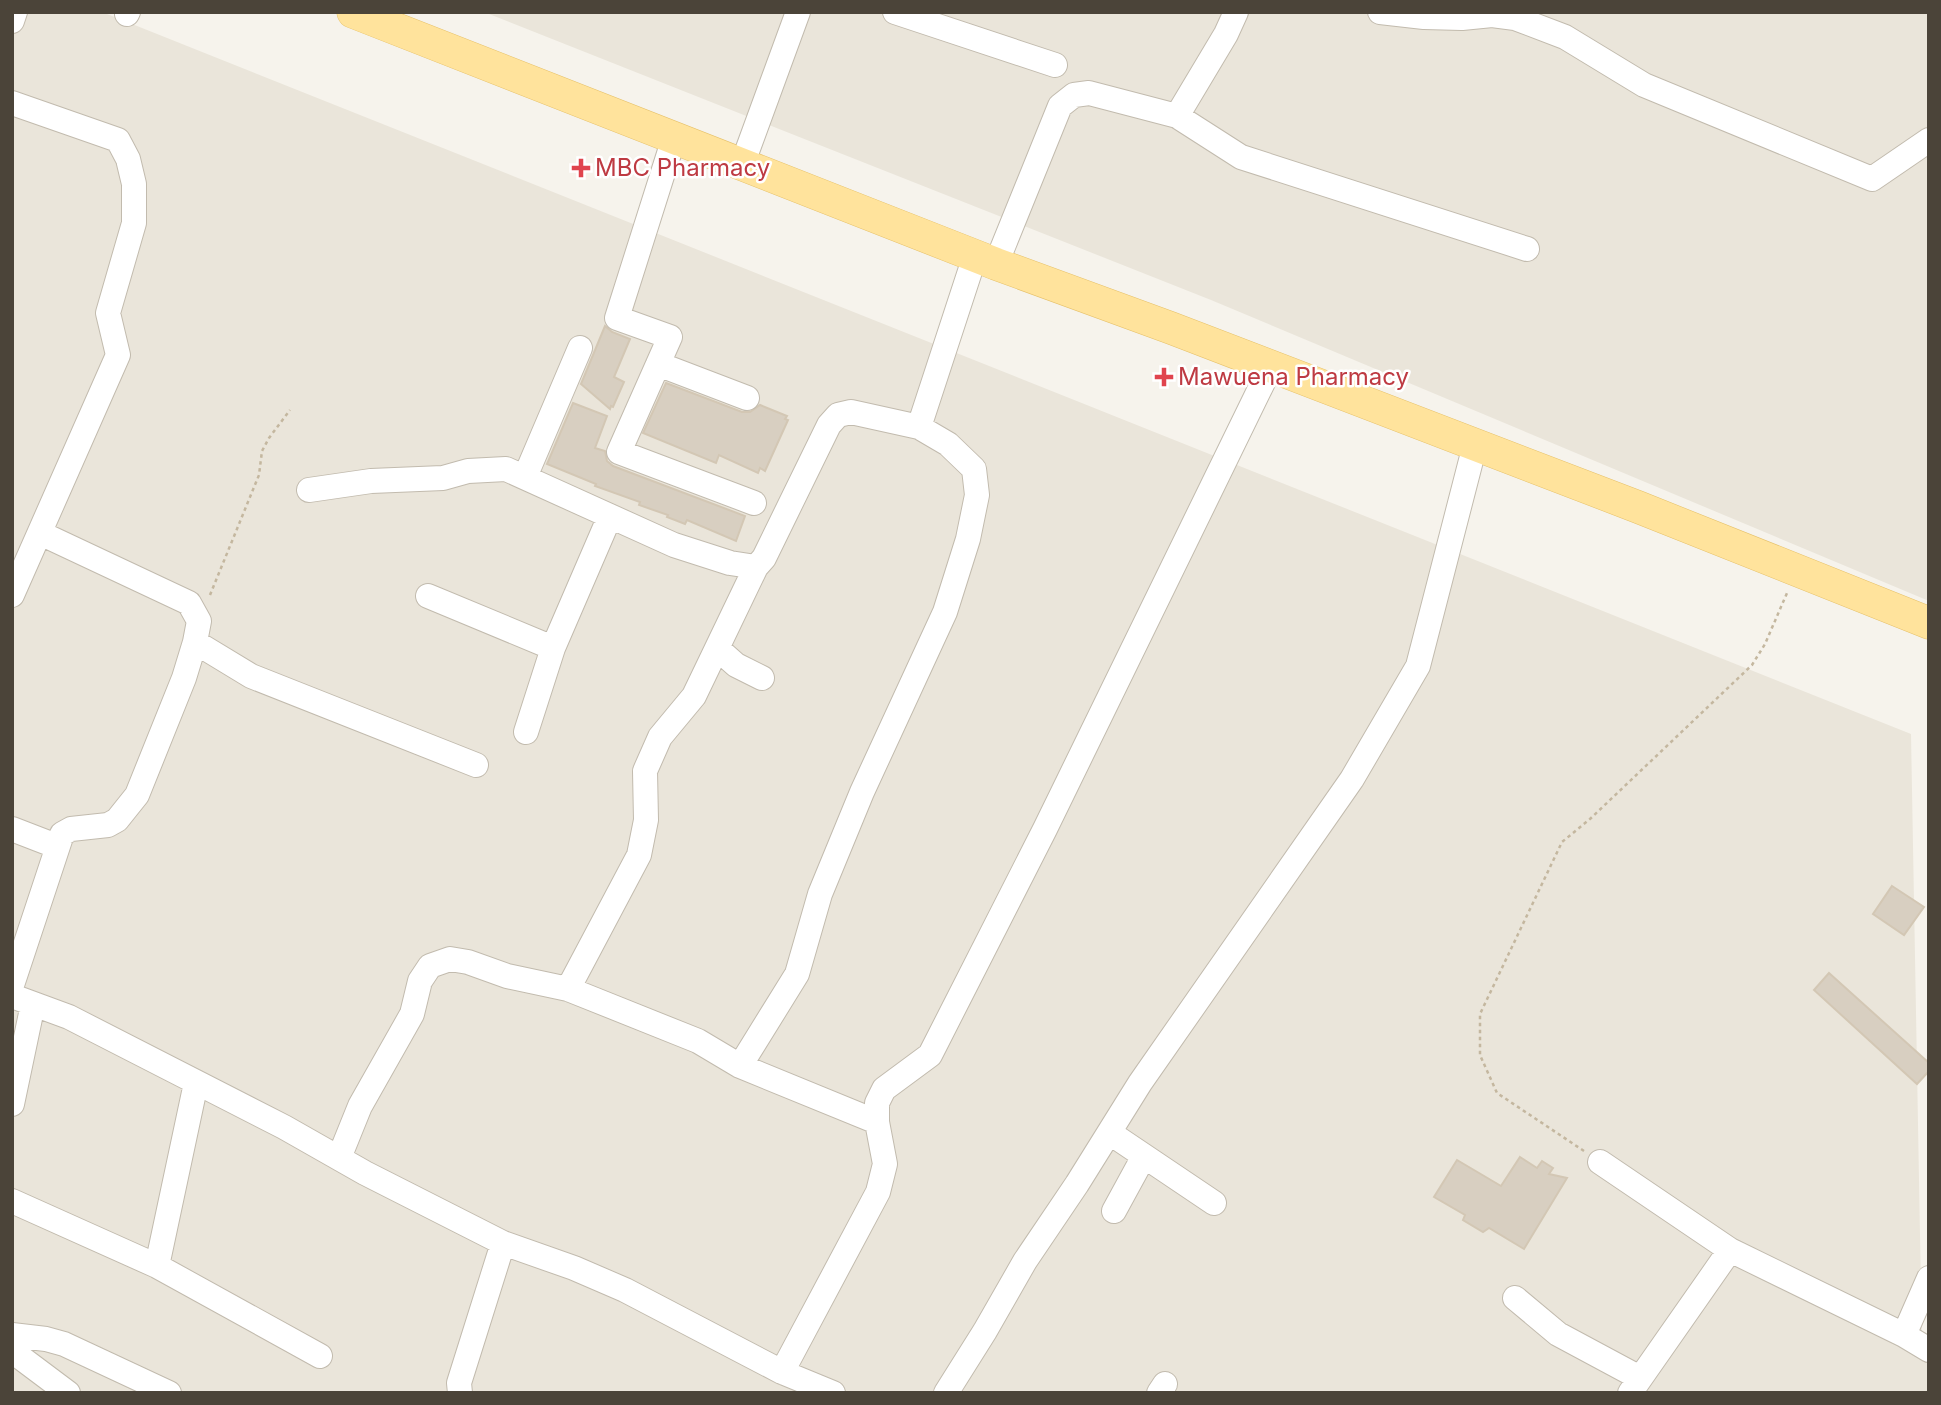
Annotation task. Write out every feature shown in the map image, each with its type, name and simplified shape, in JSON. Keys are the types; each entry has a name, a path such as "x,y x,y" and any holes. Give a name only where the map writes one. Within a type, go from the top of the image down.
{"main road":[{"path":"353,12 985,260 1271,366 1929,623"}],"street":[{"path":"12,21 15,12"},
{"path":"742,165 798,12"},
{"path":"895,12 1055,65"},
{"path":"1177,116 1226,34 1236,12"},
{"path":"1380,12 1424,18 1492,15 1515,18 1565,37 1644,85 1872,179 1929,141"},
{"path":"919,427 985,260 1060,106 1074,95 1089,93 1177,116 1241,157 1527,249"},
{"path":"12,103 118,140 128,159 134,184 134,223 108,313 118,355 12,595"},
{"path":"674,138 617,318 670,337 619,452 754,503"},
{"path":"525,477 580,348"},
{"path":"658,364 747,398"},
{"path":"782,1372 878,1192 885,1164 877,1122 877,1103 884,1089 930,1055 1045,829 1271,366"},
{"path":"568,989 639,855 646,821 645,771 660,737 688,706 829,425 838,415 851,412 919,427 948,444 974,469 977,495 968,539 945,612 862,792 820,894 797,974 740,1066"},
{"path":"946,1393 1024,1261 1110,1133 1140,1083 1352,779 1418,666 1475,445"},
{"path":"309,490 371,481 443,478 468,471 506,469 674,545 730,563 756,567"},
{"path":"527,732 553,648 610,516"},
{"path":"12,985 62,834 71,829 108,825 117,820 137,795 184,678 197,631 189,603 40,533"},
{"path":"428,596 553,648"},
{"path":"197,631 251,676 476,765"},
{"path":"718,649 736,665 762,678"},
{"path":"12,829 56,846"},
{"path":"339,1158 360,1106 412,1014 419,981 430,966 450,959 468,962 507,976 568,989 698,1041 740,1066 877,1122"},
{"path":"12,1104 22,1000 69,1017 503,1243 574,1268 625,1290 782,1372 833,1393"},
{"path":"157,1266 196,1083"},
{"path":"1110,1133 1213,1203"},
{"path":"1114,1211 1144,1156"},
{"path":"1600,1162 1731,1250 1929,1350"},
{"path":"12,1201 157,1266 320,1356"},
{"path":"460,1393 459,1383 503,1243"},
{"path":"1515,1298 1558,1334 1635,1385 1731,1250"},
{"path":"1903,1335 1929,1278"},
{"path":"12,1335 64,1344 169,1393"},
{"path":"12,1350 68,1393"}],"path":[{"path":"197,631 259,475 262,451 289,410"},
{"path":"1600,1162 1497,1093 1480,1055 1480,1014 1562,842 1590,819 1752,665 1765,644 1796,570"}],"shaded area":[{"path":"12,12 102,12 1911,734 1922,1346 1929,1350 1929,1393 12,1393"},
{"path":"484,12 1929,12 1929,601 1211,300"}],"building":[{"path":"605,326 630,339 614,377 624,382 610,409 581,384"},
{"path":"666,383 742,412 750,412 760,405 787,416 785,419 788,420 765,471 760,468 758,473 719,455 716,463 643,433"},
{"path":"573,403 607,416 595,448 605,451 607,461 613,466 745,516 736,541 687,520 685,524 667,517 668,515 639,505 640,502 595,486 596,484 547,464"},
{"path":"1892,886 1924,907 1904,935 1873,914"},
{"path":"1829,973 1929,1063 1929,1071 1917,1084 1814,990"},
{"path":"1520,1157 1537,1168 1542,1161 1553,1168 1549,1174 1567,1178 1524,1249 1489,1228 1483,1232 1463,1220 1465,1215 1434,1197 1457,1160 1501,1186"}],"place":[{"name":"MBC Pharmacy","path":"581,168"},
{"name":"Mawuena Pharmacy","path":"1164,377"}]}
